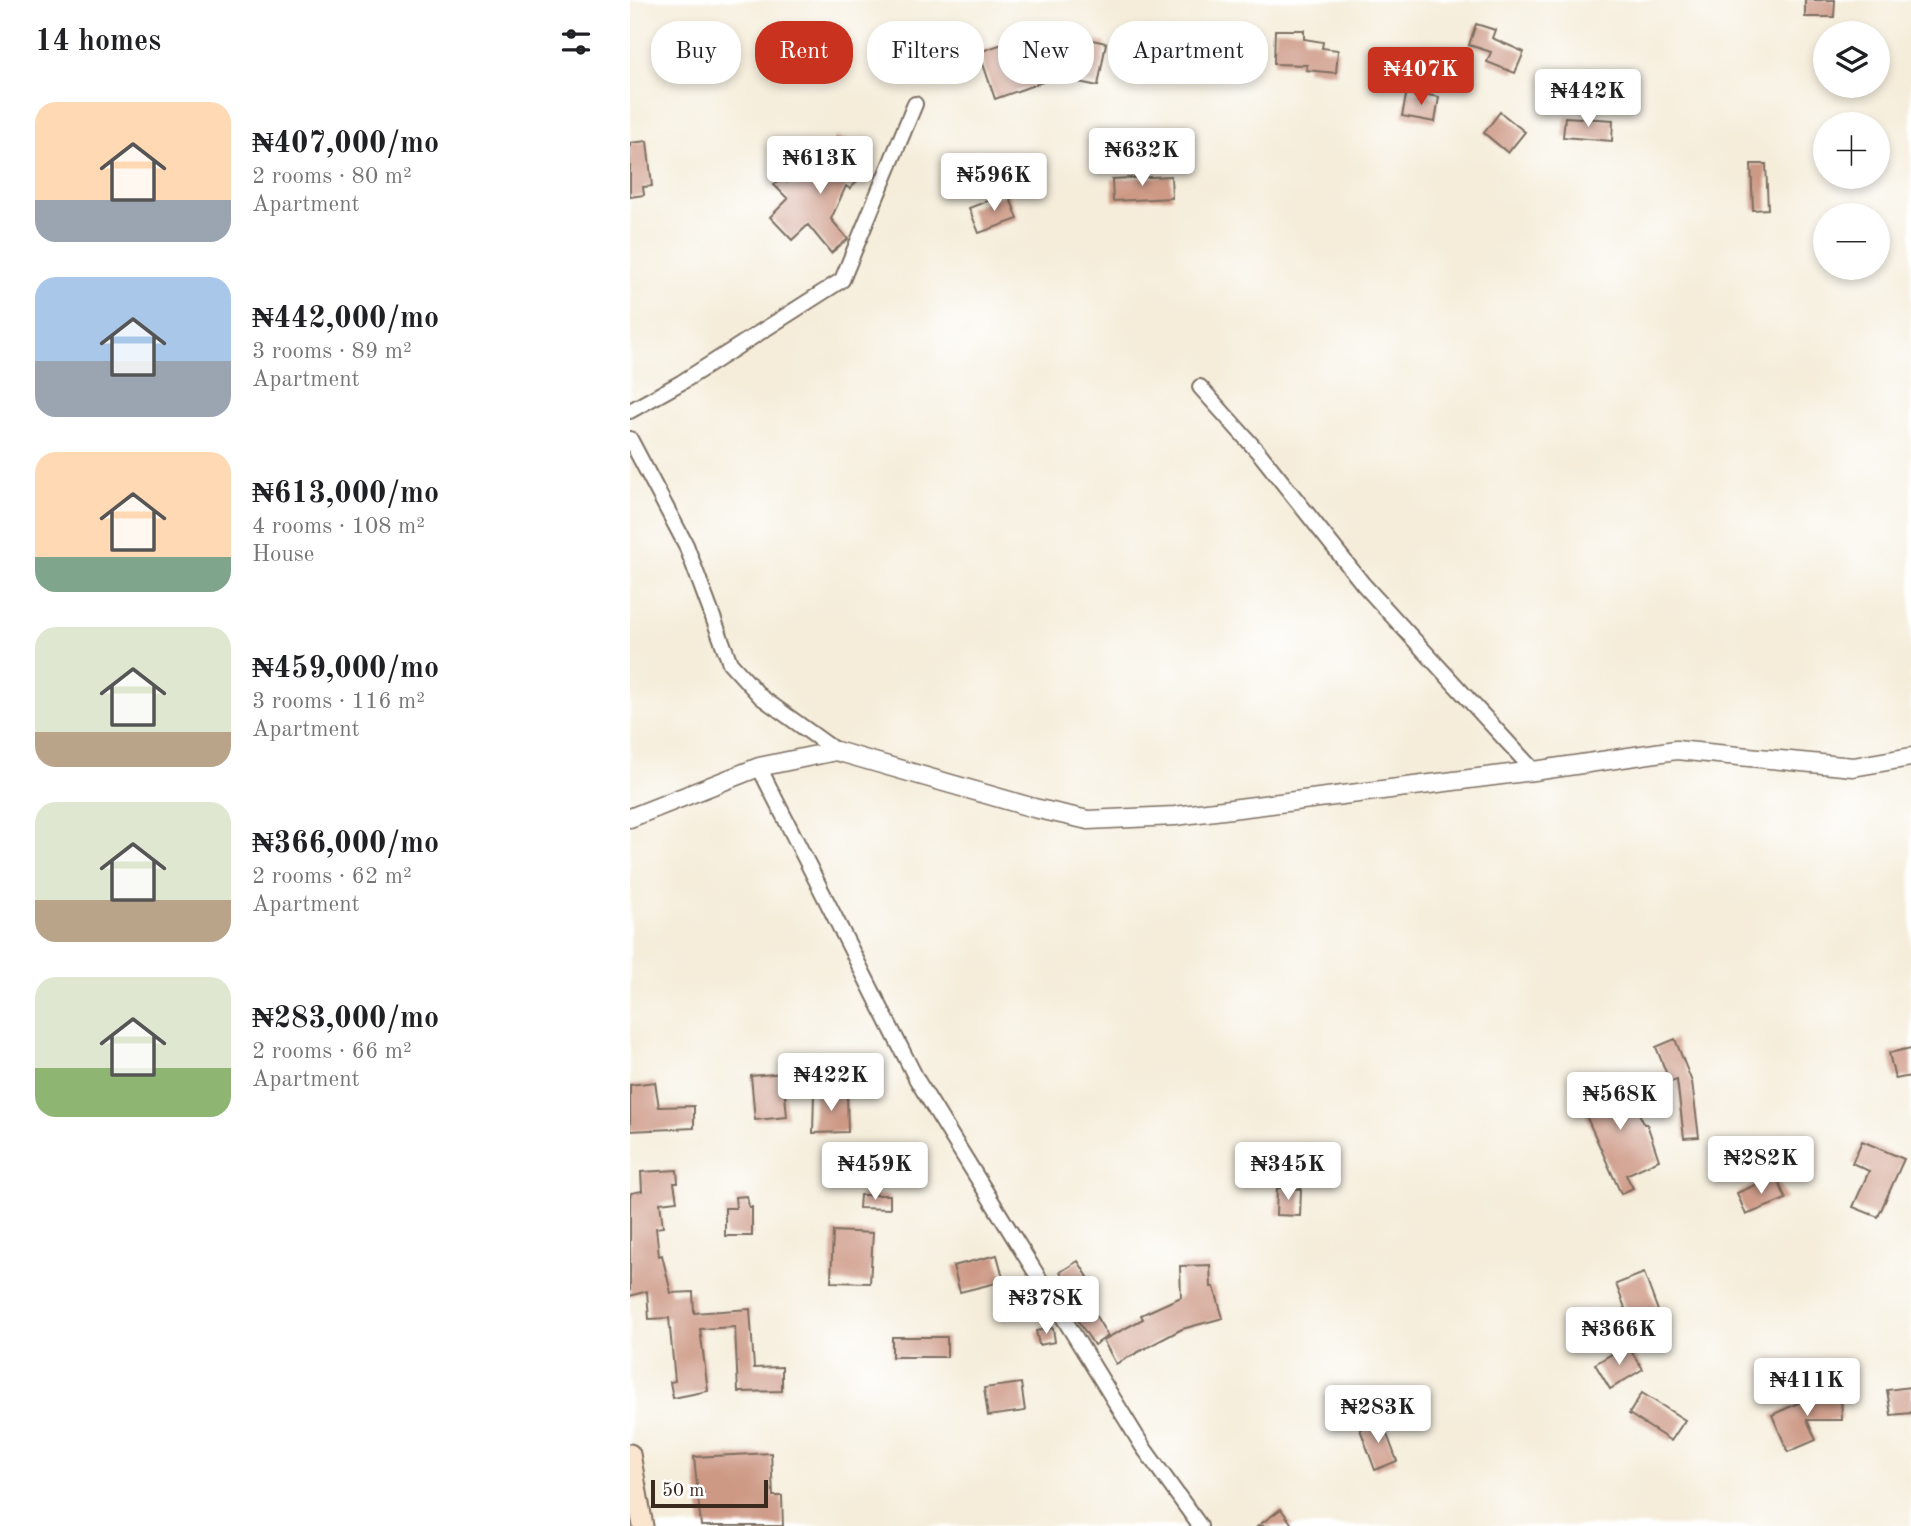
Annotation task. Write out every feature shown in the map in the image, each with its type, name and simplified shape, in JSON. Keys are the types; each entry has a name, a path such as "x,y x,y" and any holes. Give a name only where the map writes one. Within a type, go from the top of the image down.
{"main road":[{"path":"630,1454 643,1526"}],"street":[{"path":"630,411 682,382 842,280 915,104"},
{"path":"1200,387 1260,454 1363,584 1534,771"},
{"path":"630,439 686,545 730,663 761,697 836,751 1034,808 1088,820 1175,817 1676,750 1853,767 1911,757"},
{"path":"630,818 759,766 836,751"},
{"path":"759,766 917,1080 1143,1447 1199,1526"}],"building":[{"path":"1805,0 1835,0 1834,17 1805,17"},
{"path":"1476,24 1495,30 1492,38 1524,52 1515,73 1487,62 1491,52 1469,45"},
{"path":"1275,30 1304,30 1304,39 1323,42 1322,48 1338,50 1336,73 1306,70 1307,65 1274,64"},
{"path":"1094,40 1106,43 1098,86 1088,84 1094,84"},
{"path":"998,45 998,84 1037,84 995,99 984,67 984,50"},
{"path":"1407,91 1439,97 1435,122 1402,116"},
{"path":"1500,112 1525,132 1508,153 1484,133"},
{"path":"1565,117 1613,120 1612,141 1563,137"},
{"path":"836,137 863,146 857,162 867,170 850,189 846,186 831,219 848,239 831,253 808,225 792,240 770,217 788,199 774,185 782,177 787,182 803,167 813,178 830,159"},
{"path":"647,141 652,186 643,187 644,195 630,197 630,143"},
{"path":"1751,164 1766,164 1768,209 1753,210"},
{"path":"1171,176 1172,198 1113,201 1112,179"},
{"path":"1008,193 1018,219 979,233 969,208"},
{"path":"1675,1039 1692,1082 1699,1137 1684,1138 1677,1080 1670,1082 1656,1047"},
{"path":"1911,1048 1911,1076 1895,1079 1889,1053"},
{"path":"783,1073 787,1117 755,1120 751,1076"},
{"path":"1623,1080 1644,1124 1647,1124 1659,1160 1626,1175 1633,1188 1621,1194 1579,1100"},
{"path":"655,1082 659,1107 694,1106 694,1128 630,1131 630,1085"},
{"path":"847,1093 848,1132 813,1133 814,1094"},
{"path":"1862,1141 1904,1159 1878,1217 1853,1207 1869,1171 1852,1163"},
{"path":"677,1170 678,1183 674,1183 677,1201 660,1203 663,1227 656,1228 659,1256 662,1255 671,1293 693,1292 694,1313 750,1309 754,1368 782,1367 782,1391 738,1392 735,1327 700,1329 708,1391 673,1398 670,1382 675,1381 669,1318 649,1319 647,1291 630,1296 630,1197 631,1193 642,1191 641,1172"},
{"path":"1776,1176 1786,1199 1746,1215 1737,1193"},
{"path":"1277,1188 1301,1189 1300,1216 1276,1215"},
{"path":"860,1195 890,1195 890,1209 859,1208"},
{"path":"747,1196 749,1207 752,1207 752,1236 725,1236 725,1208 736,1208 735,1197"},
{"path":"833,1231 873,1233 870,1283 831,1282"},
{"path":"997,1255 1004,1281 960,1292 953,1266"},
{"path":"1078,1261 1088,1277 1071,1288 1060,1272"},
{"path":"1210,1265 1211,1287 1214,1287 1223,1318 1182,1329 1116,1364 1103,1340 1143,1319 1141,1315 1181,1297 1180,1266"},
{"path":"1644,1273 1661,1319 1633,1329 1616,1284"},
{"path":"1086,1300 1108,1336 1094,1345 1071,1310"},
{"path":"1053,1328 1055,1342 1039,1345 1036,1331"},
{"path":"892,1337 947,1337 947,1357 892,1357"},
{"path":"1627,1345 1643,1369 1610,1389 1595,1364"},
{"path":"1021,1383 1025,1411 988,1416 984,1388"},
{"path":"1911,1387 1911,1413 1891,1415 1887,1390"},
{"path":"1811,1391 1841,1391 1842,1420 1807,1420 1816,1440 1788,1452 1772,1415 1811,1397"},
{"path":"1642,1393 1685,1420 1671,1441 1629,1414"},
{"path":"1382,1421 1397,1461 1375,1470 1360,1429"},
{"path":"771,1453 773,1496 782,1496 783,1526 701,1526 694,1457"},
{"path":"1281,1509 1293,1526 1258,1526"}]}
